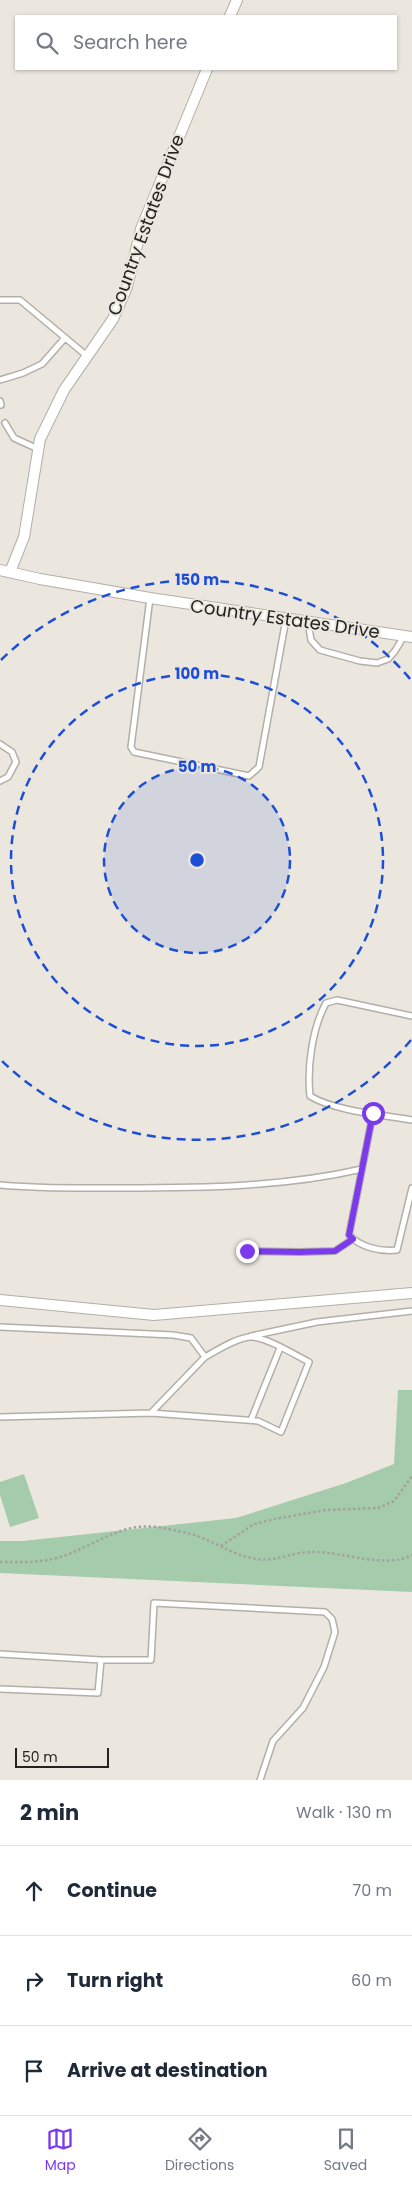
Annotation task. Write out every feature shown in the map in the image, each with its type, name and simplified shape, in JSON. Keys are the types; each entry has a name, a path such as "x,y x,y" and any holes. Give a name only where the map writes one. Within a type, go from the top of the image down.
{"street":[{"path":"230,15 237,0"},
{"name":"Country Estates Drive","path":"208,70 141,229 127,287 113,320 64,390 40,439 24,536 5,571 150,598 408,637"},
{"path":"0,1300 154,1315 412,1293"}],"lane":[{"path":"0,300 20,300 64,339 88,357"},
{"path":"0,380 23,374 42,364 64,339"},
{"path":"5,423 14,438 38,449"},
{"path":"150,598 131,747 134,752 249,776 259,767 286,619"},
{"path":"308,622 311,640 320,650 360,661 377,663 388,659 408,637"},
{"path":"0,744 12,752 16,762 8,777 0,781"},
{"path":"412,1016 337,1000 326,1003 320,1014 311,1060 310,1096 338,1106 412,1120"},
{"path":"373,1113 349,1235 356,1243 387,1251 397,1250 412,1188"},
{"path":"0,1185 144,1188 260,1185 326,1178 362,1169"},
{"path":"247,1251 335,1251 353,1239"},
{"path":"151,1413 205,1357 229,1344 250,1336 316,1322 412,1311"},
{"path":"0,1326 173,1335 191,1338 205,1357"},
{"path":"0,1417 151,1413 258,1420 281,1432 309,1362 250,1336"},
{"path":"251,1420 280,1348"},
{"path":"0,1654 101,1660 151,1660 154,1603 325,1612 332,1619 335,1632 324,1667 303,1708 273,1741 260,1780"},
{"path":"0,1689 98,1693 101,1660"}],"path":[{"path":"221,1546 254,1524 274,1519 326,1510 378,1508 394,1501 412,1476"},
{"path":"0,1562 38,1562 58,1558 130,1527 155,1527 192,1534 247,1557 272,1561 301,1552 392,1561 412,1555"}],"green space":[{"path":"398,1390 412,1390 412,1592 0,1573 0,1541 23,1541 236,1518 346,1483 394,1464"},
{"path":"24,1474 39,1518 10,1527 0,1495 0,1482"}],"route":[{"path":"247,1251 335,1251 353,1239 349,1235 373,1113"}]}
